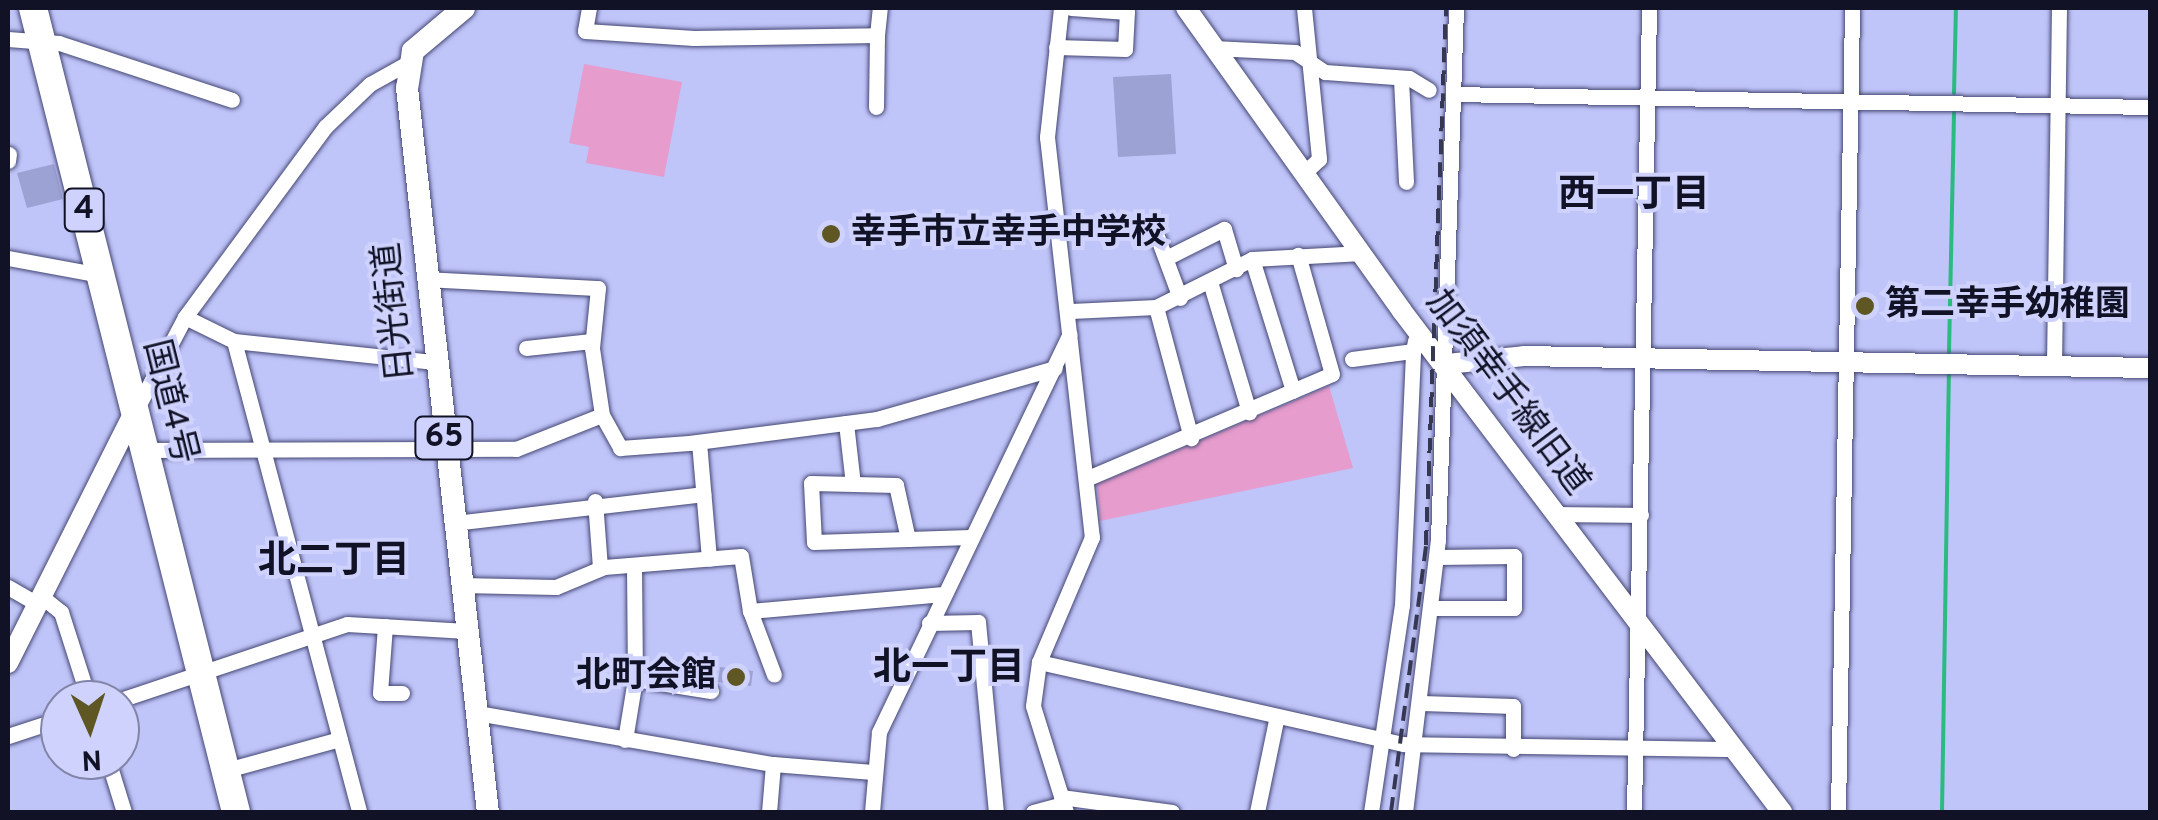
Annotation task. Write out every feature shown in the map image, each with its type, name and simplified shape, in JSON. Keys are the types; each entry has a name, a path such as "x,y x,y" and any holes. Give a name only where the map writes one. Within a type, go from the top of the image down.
{"highway":[{"name":"国道4号","path":"33,8 197,676 236,812"}],"main road":[{"path":"406,64 464,8"},
{"name":"日光街道","path":"406,64 435,362 488,812"}],"street":[{"path":"589,8 585,31 878,36"},
{"path":"876,107 880,8"},
{"path":"1061,8 1046,137 1071,311 1092,537 1039,662 1034,706 1063,804"},
{"path":"1056,47 1125,49 1127,12 1071,8"},
{"name":"加須幸手線旧道","path":"1186,8 1362,253 1416,341 1447,364 1782,812"},
{"path":"1304,8 1319,159 1305,172"},
{"path":"1405,812 1434,608 1447,364 1456,8"},
{"path":"1634,812 1649,8"},
{"path":"1838,812 1852,8"},
{"path":"2054,365 2060,8"},
{"path":"8,39 42,42 232,100"},
{"path":"1213,48 1307,56 1338,76 1401,78 1429,90"},
{"path":"8,664 185,317 325,127 370,84 406,64"},
{"path":"1401,78 1406,182"},
{"path":"1454,94 2150,107"},
{"path":"1166,258 1224,229 1236,269"},
{"path":"1157,236 1180,298"},
{"path":"1071,311 1156,308 1211,285 1252,259 1362,253"},
{"path":"1088,478 1191,438 1332,374 1298,255"},
{"path":"8,258 100,274"},
{"path":"1252,259 1293,391"},
{"path":"427,279 598,288 592,341 602,415 620,448 846,423 1055,368"},
{"path":"1211,285 1249,412"},
{"path":"1156,308 1191,438"},
{"path":"185,317 234,341 435,362"},
{"path":"872,812 879,732 1071,330"},
{"path":"234,341 260,451 359,812"},
{"path":"526,348 592,341"},
{"path":"1352,360 1416,341 1404,570 1385,741 1371,812"},
{"path":"1447,364 1524,356 2150,368"},
{"path":"143,450 516,449 602,415"},
{"path":"846,423 853,484"},
{"path":"699,442 709,558"},
{"path":"908,539 896,485 811,483 814,542 908,539 970,537"},
{"path":"454,523 596,501 703,494"},
{"path":"596,501 600,568"},
{"path":"1559,514 1641,514"},
{"path":"461,585 556,587 600,568 741,556 750,611 774,674"},
{"path":"1434,608 1514,608 1514,556 1437,557"},
{"path":"625,740 635,679 634,565"},
{"path":"8,588 61,612 83,680"},
{"path":"750,611 943,594"},
{"path":"930,623 978,622 996,812"},
{"path":"140,694 347,624 467,631"},
{"path":"385,626 380,693 402,693"},
{"path":"1039,662 1276,720 1416,745 1734,749"},
{"path":"635,679 711,690"},
{"path":"1422,703 1513,706 1512,749"},
{"path":"478,714 773,764 873,772"},
{"path":"1257,812 1276,720"},
{"path":"8,736 40,726"},
{"path":"223,770 340,738"},
{"path":"769,812 773,764"},
{"path":"114,780 124,812"},
{"path":"1033,812 1063,804 1172,812"}],"shaded area":[{"path":"584,64 682,82 664,177 586,163 589,147 569,143"},
{"path":"1329,386 1353,468 1100,521 1097,484"}],"building":[{"path":"1171,74 1176,154 1118,157 1113,77"},
{"path":"54,164 63,199 27,208 17,173"},
{"name":"北町会館","path":"720,667 753,671 751,686 718,682"}],"waterway":[{"path":"1954,93 1956,8"},
{"path":"1949,352 1954,113"},
{"path":"1942,812 1949,373"}],"railway":[{"path":"1391,812 1426,545 1446,8"}],"place":[{"name":"幸手市立幸手中学校","path":"831,234"},
{"name":"第二幸手幼稚園","path":"1865,306"},
{"name":"北町会館","path":"736,677"}],"district":[{"name":"西一丁目","path":"1634,197"},
{"name":"北二丁目","path":"334,563"},
{"name":"北一丁目","path":"949,670"}]}
